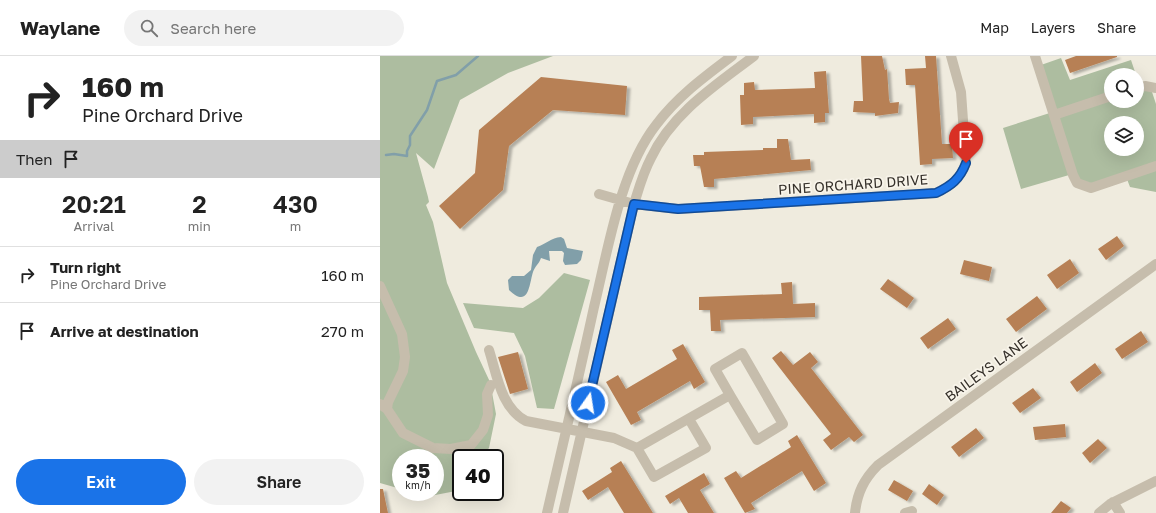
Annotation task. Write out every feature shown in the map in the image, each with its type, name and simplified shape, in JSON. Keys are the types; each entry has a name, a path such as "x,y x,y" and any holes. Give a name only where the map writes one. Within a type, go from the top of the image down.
{"street":[{"path":"546,513 612,230 639,151 655,125 691,86 732,56"},
{"name":"PINE ORCHARD DRIVE","path":"599,194 634,204 678,209 936,193 948,188 959,177 966,163 961,92 951,56"},
{"path":"1035,56 1073,175 1077,183 1091,188 1156,166"},
{"path":"563,513 634,204 651,157 666,133 700,96 752,57"},
{"path":"1144,86 1156,88"},
{"path":"1054,115 1104,98"},
{"name":"BAILEYS LANE","path":"856,513 856,498 866,477 878,465 1156,264"},
{"path":"380,286 402,334 405,357 403,371 388,402 384,406 403,433 433,448 451,450 471,445 483,430 488,415 487,394 490,386"},
{"path":"489,350 506,401 509,408 517,416 526,421 614,438 637,448 654,477 706,448 689,419"},
{"path":"742,353 784,424 757,440 730,395 715,369 742,353"},
{"path":"637,448 730,395"},
{"path":"1099,513 1113,502 1156,481"},
{"path":"1113,502 1120,513"}],"green space":[{"path":"380,56 553,56 508,73 460,100 434,169 416,153 429,202 426,205 433,222 447,283 490,382 496,414 488,449 452,449 452,492 444,493 444,449 392,449 392,486 380,483"},
{"path":"1061,58 1070,80 1104,69 1104,108 1144,108 1144,90 1151,89 1156,104 1156,192 1130,187 1125,174 1095,184 1081,182 1076,173 1021,189 1003,128 1056,111 1041,65"},
{"path":"1131,60 1134,68 1107,68"},
{"path":"564,273 590,280 554,409 537,408 525,356 514,333 474,328 463,303 523,308 539,298"}],"water":[{"path":"561,237 564,239 567,248 583,251 581,260 577,264 565,265 563,261 564,253 562,251 549,251 550,261 541,258 534,270 527,293 524,296 521,297 516,295 509,290 508,280 512,276 524,276 531,270 533,255 537,247"}],"building":[{"path":"861,56 882,56 885,70 887,69 890,103 899,102 898,113 875,116 875,113 853,112 854,101 863,101"},
{"path":"925,56 936,56 942,144 952,144 953,158 932,159 932,164 920,165 915,85 906,85 905,69 926,68"},
{"path":"1076,56 1117,57 1070,73 1065,60"},
{"path":"826,71 829,113 825,113 825,122 814,123 814,114 753,117 753,124 741,125 740,95 744,95 744,83 754,82 755,90 815,88 814,72"},
{"path":"541,77 627,86 625,115 553,110 509,146 503,190 460,229 439,206 475,173 479,130"},
{"path":"777,139 788,139 791,160 810,159 811,170 714,179 714,187 704,187 700,166 694,166 693,155 704,155 704,152 763,150 763,148 777,148"},
{"path":"1117,236 1124,246 1106,260 1098,249"},
{"path":"1070,259 1079,273 1057,289 1047,275"},
{"path":"964,260 992,267 989,281 960,274"},
{"path":"888,279 914,298 907,308 880,289"},
{"path":"792,282 793,304 815,303 815,317 720,320 721,331 711,331 710,310 699,310 699,297 782,294 781,283"},
{"path":"1037,296 1047,309 1016,332 1006,319"},
{"path":"948,318 956,329 928,349 920,338"},
{"path":"1141,331 1148,342 1122,359 1115,349"},
{"path":"683,344 705,382 694,389 690,381 637,412 641,420 631,425 606,382 618,375 626,389 677,359 672,350"},
{"path":"781,351 793,365 810,352 818,362 811,368 863,435 854,442 849,437 831,450 823,440 831,434 772,358"},
{"path":"518,352 528,389 510,394 498,357"},
{"path":"1095,363 1102,373 1077,392 1070,382"},
{"path":"1033,388 1041,398 1020,413 1012,403"},
{"path":"1065,424 1066,437 1035,440 1033,427"},
{"path":"976,428 984,438 959,457 951,447"},
{"path":"797,435 826,483 814,491 802,471 751,503 755,509 745,513 724,478 736,471 741,478 791,447 788,441"},
{"path":"1098,439 1107,448 1090,463 1082,453"},
{"path":"621,461 653,513 624,513 608,487 588,500 582,491 612,472 610,468"},
{"path":"704,473 710,484 700,490 714,513 688,513 679,498 670,504 665,496"},
{"path":"894,480 913,491 907,501 888,490"},
{"path":"929,484 944,495 937,505 922,494"},
{"path":"380,489 383,489 388,513 380,513"},
{"path":"1061,501 1071,508 1067,513 1051,513"}],"waterway":[{"path":"386,155 394,154 407,156 407,151 410,145 410,136 427,110 437,81 456,75 478,56"}],"route":[{"path":"588,403 634,204 649,207 678,209 936,193 948,188 963,172 966,163"}]}
